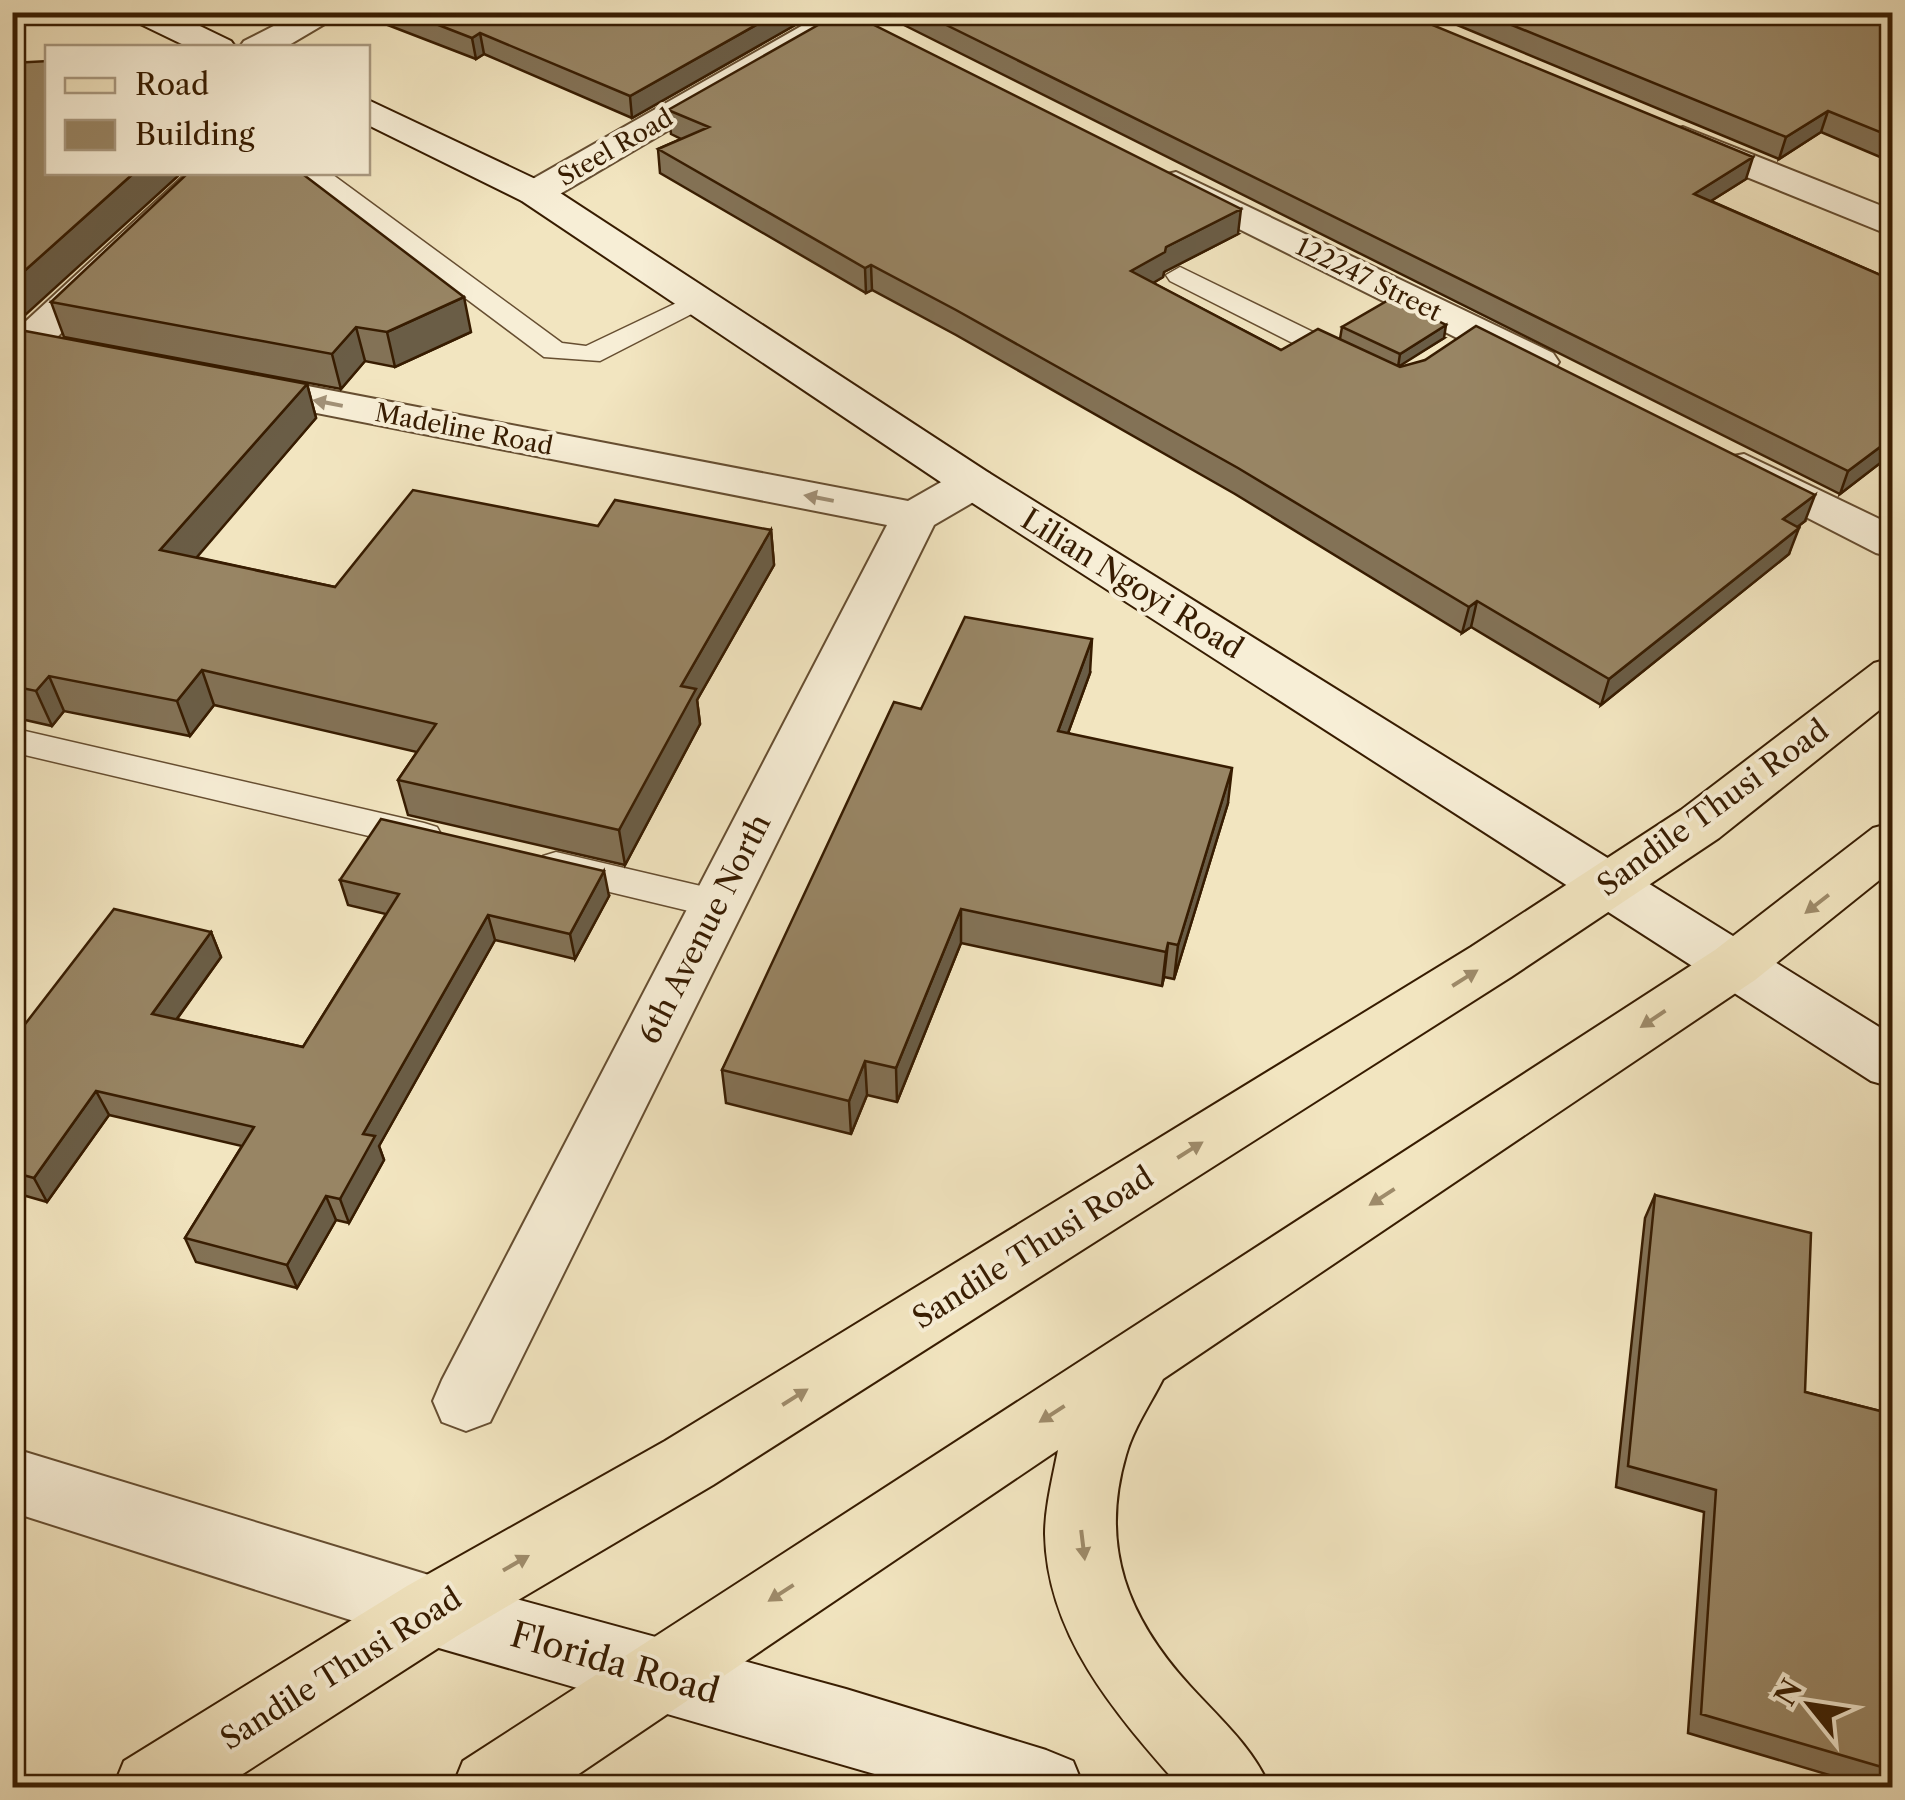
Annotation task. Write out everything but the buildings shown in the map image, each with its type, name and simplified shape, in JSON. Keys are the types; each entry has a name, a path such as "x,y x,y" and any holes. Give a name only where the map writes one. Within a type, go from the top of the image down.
{"main road":[{"name":"Sandile Thusi Road","path":"151,1788 432,1612 689,1464 1607,886 1700,824 1892,676"},
{"path":"490,1788 1735,965 1892,842"},
{"path":"1142,1355 1092,1451 1080,1533 1092,1605 1134,1678 1232,1788"}],"street":[{"path":"142,12 213,45"},
{"path":"262,45 328,12"},
{"name":"Steel Road","path":"535,193 858,21"},
{"name":"Lilian Ngoyi Road","path":"370,112 535,193 973,483 1892,1064"},
{"path":"1645,122 1892,224"},
{"name":"122247 Street","path":"1149,170 1464,342 1567,377"},
{"path":"17,348 209,175"},
{"path":"17,348 84,356"},
{"name":"Madeline Road","path":"200,378 915,516"},
{"path":"1704,447 1892,542"},
{"path":"915,516 973,483"},
{"name":"6th Avenue North","path":"466,1401 915,516"},
{"name":"Florida Road","path":"12,1480 432,1612 846,1726 1038,1786"}],"lane":[{"path":"316,175 554,351 590,354 701,302"},
{"path":"1180,275 1380,376"},
{"path":"12,740 451,842"},
{"path":"527,860 718,904"}]}
